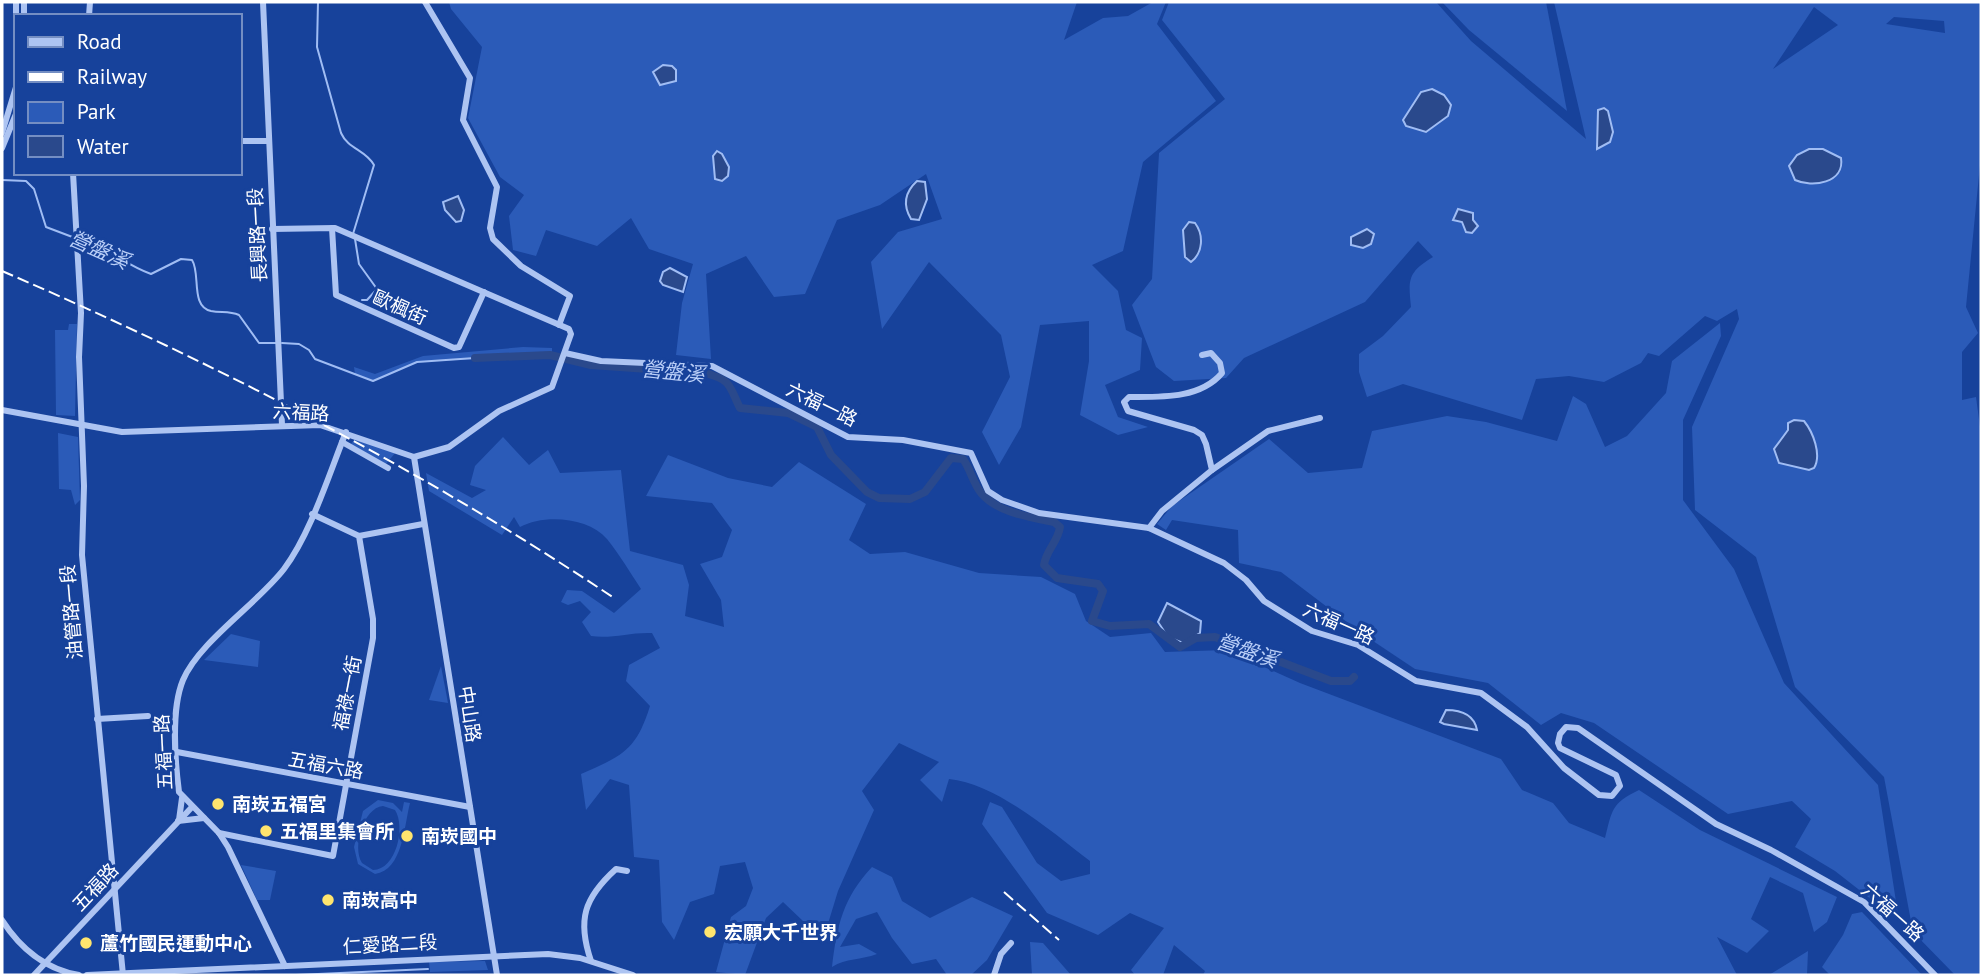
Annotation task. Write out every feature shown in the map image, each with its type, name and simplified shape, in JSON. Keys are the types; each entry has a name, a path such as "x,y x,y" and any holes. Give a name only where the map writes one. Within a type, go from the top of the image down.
{"street":[{"name":"長興路一段","path":"263,2 282,425"},
{"path":"425,2 470,78 464,120 497,187 490,228 493,239 521,266 570,296 558,326"},
{"path":"2,133 14,94"},
{"path":"2,148 14,119"},
{"path":"242,141 268,141"},
{"name":"油管路一段","path":"73,175 74,230 81,313 79,357 82,544 123,974"},
{"path":"272,229 332,228 569,329 571,334 565,354 549,390 499,411 449,447 414,457"},
{"name":"歐楓街","path":"332,228 336,295 454,348 459,347 484,292"},
{"name":"六福一路","path":"565,354 601,360 712,366 848,437 903,440 971,453 988,491 1018,507 1039,513 1149,528 1224,563 1246,580 1264,601 1312,631 1358,645 1416,681 1481,693 1527,727 1564,768 1599,795 1612,796 1619,786 1616,775 1565,752 1558,743 1560,734 1566,727 1578,728 1716,824 1771,850 1864,902 1936,975"},
{"path":"1202,355 1211,354 1220,363 1222,373 1214,382 1183,394 1129,397 1124,402 1124,407 1128,411 1194,430 1202,435 1212,470"},
{"name":"六福路","path":"2,410 122,432 320,425 414,457"},
{"path":"1149,528 1162,511 1212,470 1268,430 1320,418"},
{"name":"五福一路","path":"285,966 219,833 182,798 177,779 176,706 183,679 199,656 285,568 312,514 346,432"},
{"path":"342,442 388,468"},
{"name":"中山路","path":"414,457 497,972"},
{"path":"312,514 359,536 423,524"},
{"name":"福祿一街","path":"219,833 333,856 373,638 373,619 359,536"},
{"path":"97,719 148,716"},
{"name":"五福六路","path":"177,752 470,807"},
{"path":"182,798 179,821 204,818"},
{"name":"五福路","path":"34,975 192,807"},
{"path":"591,961 583,934 583,920 590,898 616,869 627,871"},
{"path":"2,920 12,935 44,964 79,975"},
{"path":"2,930 12,935"},
{"path":"994,975 1001,954 1011,943"},
{"name":"仁愛路二段","path":"87,975 247,972 285,966 558,954 591,961 633,975"}],"green space":[{"path":"449,2 1077,2 1064,40 1103,18 1128,16 1153,2 1166,2 1157,24 1216,101 1143,162 1123,251 1092,265 1118,291 1126,330 1142,338 1140,370 1105,385 1118,417 1148,427 1118,435 1080,415 1089,361 1089,321 1040,325 1021,427 999,465 982,432 1010,377 1001,335 929,262 882,329 871,262 898,232 942,219 926,174 880,205 837,220 805,294 774,297 746,256 706,274 711,359 676,355 682,303 693,264 649,249 631,218 597,246 546,230 536,256 513,250 509,216 524,195 500,177 468,118 482,47 451,9"},
{"path":"1169,2 1436,2 1471,41 1586,139 1554,2 1981,2 1981,155 1966,307 1978,333 1962,352 1962,400 1976,397 1981,434 1981,975 1955,975 1913,932 1884,777 1795,687 1756,557 1695,510 1692,427 1739,319 1737,309 1717,321 1705,316 1659,356 1648,353 1641,363 1604,382 1569,376 1536,379 1522,420 1403,384 1367,397 1359,372 1359,354 1383,336 1411,307 1410,283 1414,272 1433,257 1418,241 1365,302 1244,358 1226,378 1174,381 1156,367 1132,305 1152,279 1159,153 1225,99 1162,20","holes":["1814,7 1838,25 1773,69","1894,17 1944,21 1945,33 1886,24"]},
{"path":"1442,2 1546,2 1567,111 1469,30"},
{"path":"1720,323 1721,336 1683,420 1683,500 1734,569 1784,683 1878,785 1899,921 1835,871 1795,847 1811,819 1792,801 1728,814 1594,723 1561,713 1541,725 1488,683 1415,669 1364,635 1281,572 1239,563 1238,530 1172,520 1166,530 1157,524 1172,506 1269,439 1308,473 1362,468 1372,431 1447,416 1486,422 1557,441 1573,396 1586,404 1605,447 1627,436 1666,393 1672,361"},
{"path":"69,324 77,324 75,416 56,415 55,330 68,330"},
{"path":"523,347 552,348 552,355 416,362 373,381 355,374 354,367 375,374 423,356"},
{"path":"58,433 78,437 80,500 75,505 71,490 59,489"},
{"path":"356,437 396,452 386,464 351,444"},
{"path":"503,437 529,465 548,450 560,473 621,470 630,551 683,565 689,585 685,616 724,627 721,600 700,564 722,557 732,530 712,503 646,496 668,455 728,478 772,487 799,462 866,504 849,540 870,554 905,552 979,573 1041,577 1075,594 1086,621 1110,637 1151,633 1165,652 1226,650 1300,683 1501,759 1522,790 1553,803 1569,823 1605,838 1614,809 1623,799 1639,790 1700,830 1837,897 1827,922 1814,932 1803,893 1770,877 1751,919 1769,931 1747,953 1717,937 1737,975 1203,975 1205,971 1174,945 1163,975 1135,975 1131,970 1164,928 1130,913 1098,935 1047,913 982,824 990,802 1002,807 1037,863 1061,881 1090,874 1090,861 1023,811 986,790 949,779 942,802 920,780 939,762 899,743 862,791 874,810 838,891 823,940 783,902 766,918 745,975 716,972 731,917 746,906 753,888 745,862 720,866 714,894 690,902 674,940 662,922 659,860 634,857 629,785 610,779 586,810 581,774 626,750 639,733 650,706 626,681 629,665 660,648 652,633 591,636 582,622 591,612 580,601 568,605 561,602 567,590 582,591 614,613 641,589 607,539 589,526 553,519 520,527 514,517 502,535 429,491 426,473 472,498 486,490 470,485 475,466"},
{"path":"231,634 260,641 258,667 204,660"},
{"path":"441,666 448,703 429,700"},
{"path":"378,800 393,803 402,812 404,802 410,803 397,856 384,871 375,874 358,864 354,847 363,811","holes":["383,806 395,810 399,827 397,846 388,863 373,870 362,863 359,856 361,829 376,808"]},
{"path":"241,865 276,871 270,900 257,900"},
{"path":"872,867 892,877 902,901 930,918 972,897 1013,916 987,960 971,975 947,975 936,959 912,964 877,912 856,919 840,947 859,944 877,954 832,967 843,913 854,890"},
{"path":"1862,912 1922,975 1830,975 1822,967 1843,935 1852,914"},
{"path":"1030,942 1043,943 1071,975 1032,975"},
{"path":"1808,951 1807,975 1769,975"},
{"path":"485,961 488,970 430,972 429,962"}],"water":[{"path":"663,65 672,66 676,70 676,81 660,85 653,72"},
{"path":"1432,89 1444,95 1451,105 1448,116 1426,132 1406,126 1403,120 1421,92"},
{"path":"1604,108 1608,111 1613,132 1610,142 1597,149 1598,110"},
{"path":"1809,149 1823,149 1841,158 1841,166 1833,178 1818,183 1795,180 1789,166 1797,155"},
{"path":"717,151 722,154 729,167 728,176 722,181 715,179 713,156"},
{"path":"917,181 925,182 927,199 919,220 911,219 906,203 907,194"},
{"path":"458,196 464,210 461,221 456,222 445,210 443,202"},
{"path":"1458,209 1473,213 1473,220 1478,226 1472,233 1466,232 1462,222 1453,220"},
{"path":"1189,222 1195,223 1201,238 1198,254 1191,262 1185,257 1183,230"},
{"path":"1367,229 1374,234 1371,244 1363,248 1351,245 1351,237"},
{"path":"670,268 687,277 683,292 663,285 660,281 663,272"},
{"path":"1794,420 1804,421 1815,444 1816,463 1814,468 1809,470 1779,463 1774,449 1788,430 1788,423"},
{"path":"1167,603 1201,621 1200,633 1183,643 1168,637 1158,622"},
{"path":"1446,710 1466,714 1473,720 1477,730 1440,722"}],"waterway":[{"path":"318,2 317,47 341,133 348,143 374,165 353,234"},
{"name":"營盤溪","path":"2,180 26,181 34,189 46,227 75,238"},
{"path":"355,239 359,264 377,289 367,300 362,300"},
{"name":"營盤溪","path":"81,240 151,274 181,259 192,260 198,296 205,308 239,315 259,343 276,343"},
{"name":"營盤溪","path":"282,343 299,344 309,350 315,359 373,381 417,362 475,358"},
{"name":"營盤溪","path":"475,358 550,355 591,365 705,373 720,378 731,389 740,408 788,413 817,427 831,455 867,492 879,498 910,499 925,492 951,458 963,459 979,490 997,506 1054,522 1060,527 1044,565 1057,578 1098,584 1103,591 1092,621 1110,626 1149,624 1180,647 1196,638 1215,637 1331,681 1350,681 1354,677"},
{"path":"296,975 428,969"}],"railway":[{"path":"2,271 160,343 316,421 467,505 614,598"},
{"path":"1004,892 1059,940"}],"place":[{"name":"南崁五福宮","path":"218,804"},
{"name":"五福里集會所","path":"266,831"},
{"name":"南崁國中","path":"407,836"},
{"name":"南崁高中","path":"328,900"},
{"name":"宏願大千世界","path":"710,932"},
{"name":"蘆竹國民運動中心","path":"86,943"}]}
